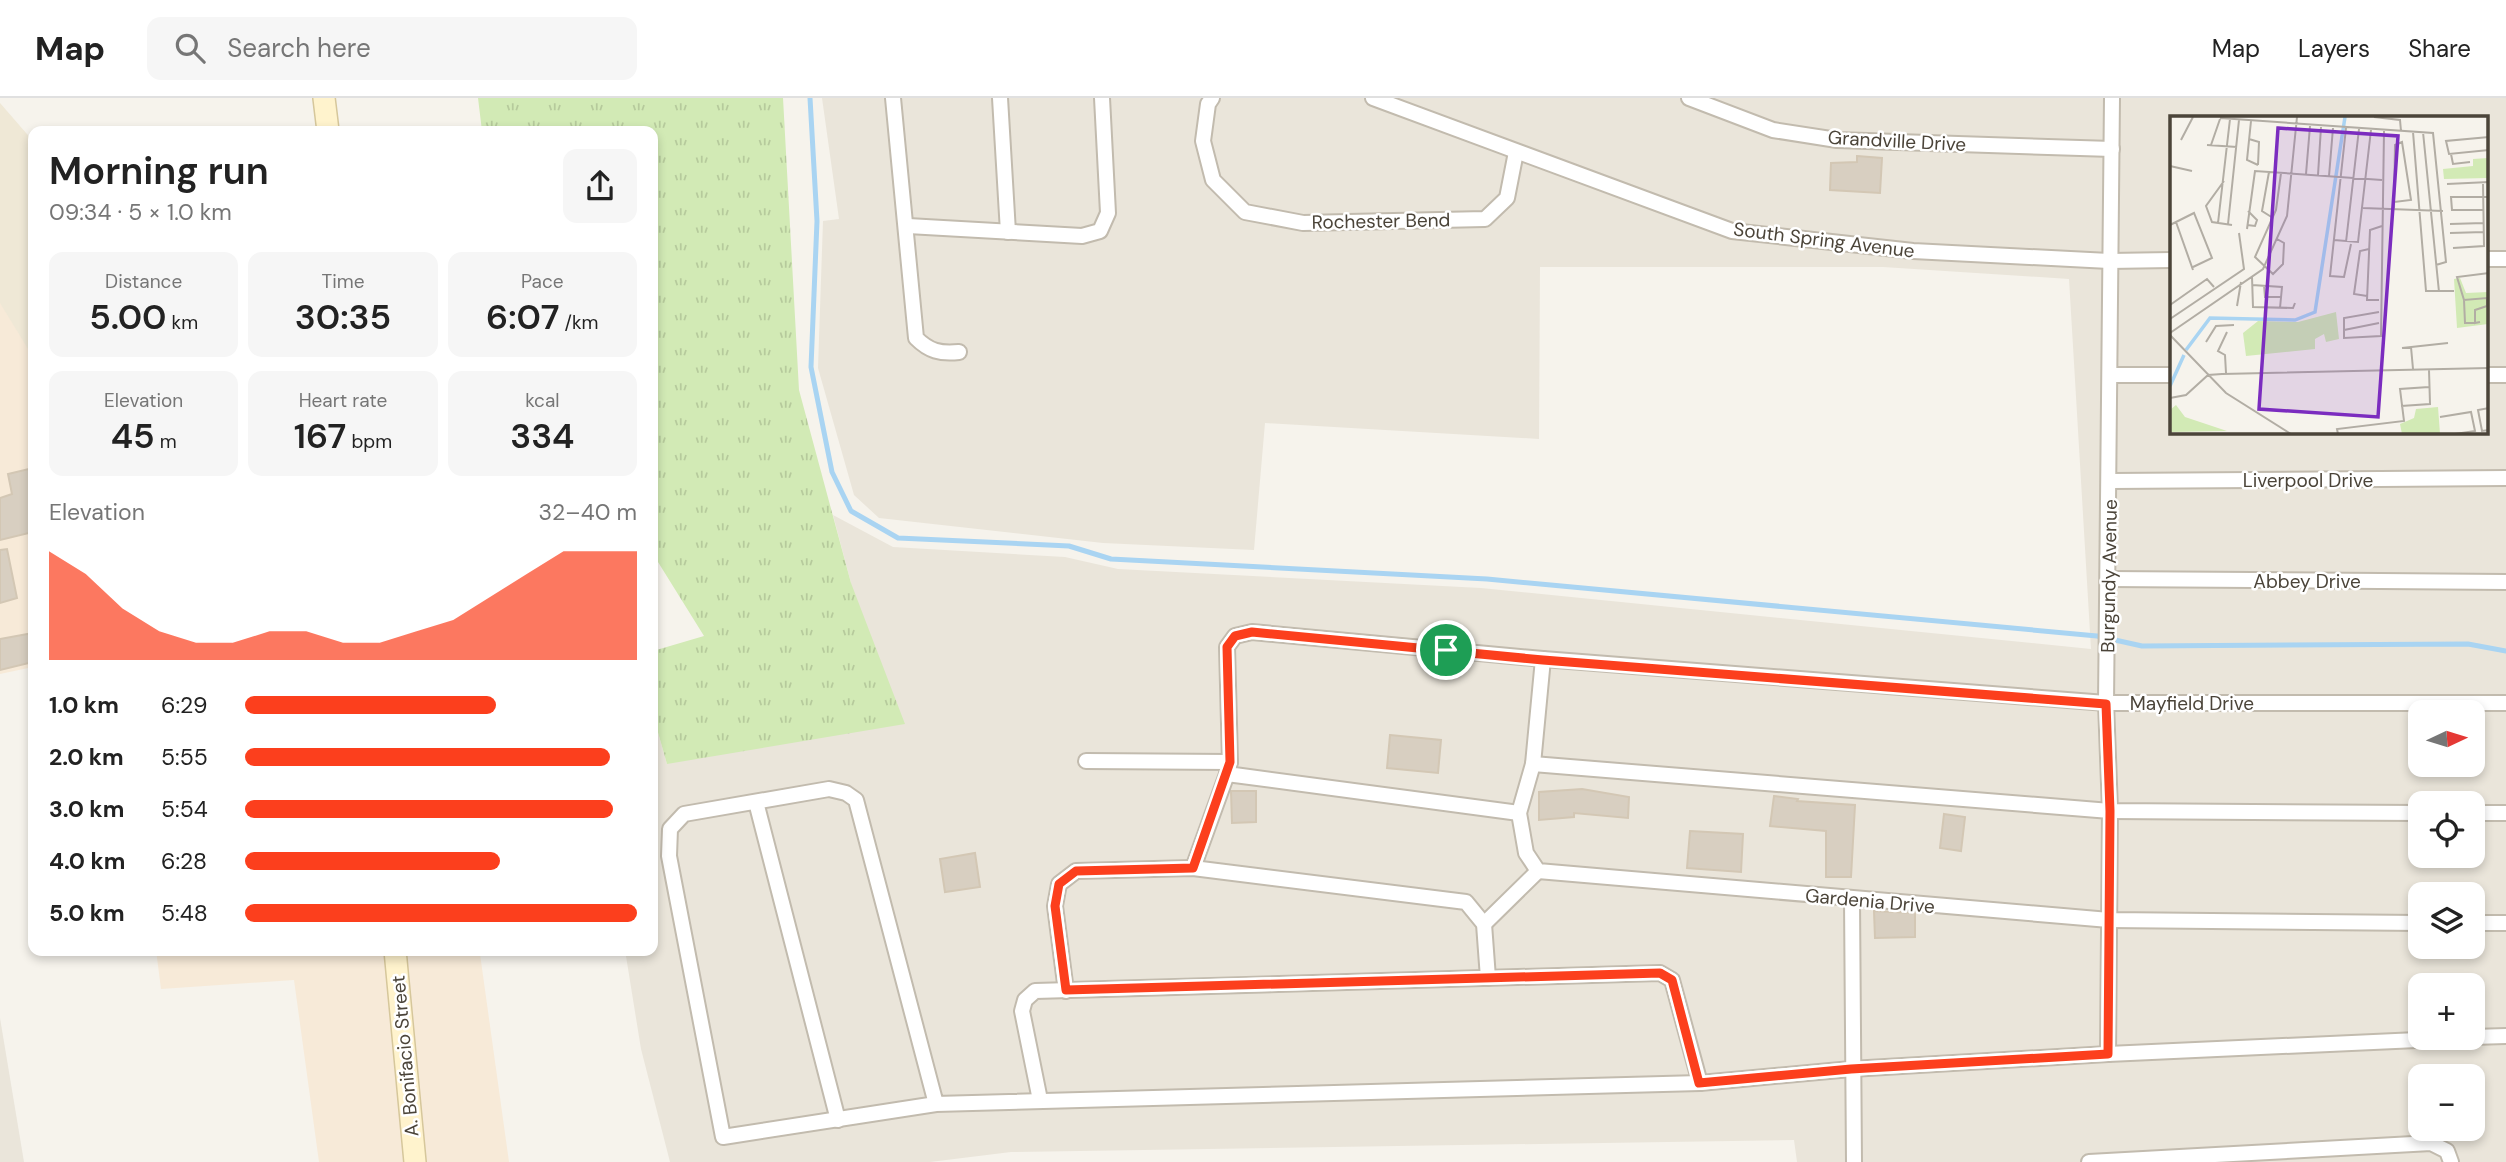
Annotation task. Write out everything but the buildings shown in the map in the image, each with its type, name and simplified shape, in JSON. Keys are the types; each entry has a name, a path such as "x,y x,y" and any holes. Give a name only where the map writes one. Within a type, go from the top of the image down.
{"main road":[{"path":"324,98 327,126"},
{"name":"A. Bonifacio Street","path":"396,956 415,1162"}],"street":[{"path":"893,98 908,226 916,338 927,349 944,353 959,352"},
{"path":"1000,98 1008,232"},
{"path":"908,226 1082,236 1100,231 1108,213 1102,98"},
{"name":"Rochester Bend","path":"1212,98 1208,104 1203,141 1213,180 1245,212 1303,223 1485,219 1507,198 1516,152"},
{"name":"South Spring Avenue","path":"1373,98 1732,231 1913,251 2109,261 2170,260"},
{"name":"Burgundy Avenue","path":"2108,1054 2110,811 2106,704 2112,375 2109,261 2112,98"},
{"name":"Grandville Drive","path":"1696,99 1773,130 1837,140 2112,149"},
{"path":"2488,259 2506,259"},
{"path":"2488,375 2506,374"},
{"path":"2112,375 2170,375"},
{"name":"Liverpool Drive","path":"2110,481 2506,478"},
{"name":"Abbey Drive","path":"2108,579 2506,582"},
{"name":"Mayfield Drive","path":"1228,768 1227,647 1235,636 1252,632 1543,660 2106,704 2506,703"},
{"path":"1484,924 1538,871 1526,853 1519,813 1533,764 1543,660"},
{"path":"1086,761 1228,768 1519,813"},
{"path":"1533,764 2110,811 2408,813"},
{"path":"1193,868 1228,768"},
{"path":"936,1104 856,800 846,793 829,789 684,814 670,829 669,856 723,1137 936,1104 1699,1083 1851,1069 2408,1040"},
{"path":"756,802 838,1120"},
{"path":"2485,813 2506,813"},
{"path":"1066,990 1055,906 1059,884 1076,871 1193,868 1466,902 1484,924 1488,978"},
{"name":"Gardenia Drive","path":"1538,871 2109,920 2408,923"},
{"path":"1852,900 1851,1069 1854,1162"},
{"path":"2485,923 2506,923"},
{"path":"1040,1100 1021,1011 1025,1000 1035,992 1660,973 1672,980 1699,1083"},
{"path":"2485,1037 2506,1036"},
{"path":"2090,1162 2431,1143 2447,1151 2451,1162"}],"shaded area":[{"path":"822,98 2506,98 2506,1162 1797,1162 1794,1140 1011,1152 930,1162 670,1162 641,1049 626,956 658,956 658,732 667,764 851,583 833,515 893,547 1065,557 1118,569 1481,588 2091,649 2069,279 1883,267 1540,267 1539,439 1265,423 1254,550 1103,543 879,518 854,495 818,368 823,221 839,219"},
{"path":"0,103 28,135 28,349 0,303"},
{"path":"0,297 28,341 28,668 0,674"},
{"path":"157,956 480,956 509,1162 319,1162 294,980 161,989"},
{"path":"0,1018 24,1162 0,1162"}],"green space":[{"path":"478,98 783,98 799,390 851,583 905,724 667,764 658,732 658,650 704,636 658,562 658,126 481,126"}],"waterway":[{"path":"810,98 817,221 811,367 832,472 851,511 898,538 1069,546 1111,559 1487,579 2097,636 2142,646 2468,644 2506,651"}],"route":[{"path":"1252,632 1446,650 2106,704 2110,811 2108,1054 1851,1069 1699,1083 1672,980 1660,973 1066,990 1055,906 1059,884 1076,871 1193,868 1230,762 1227,647 1235,636 1252,632"}]}
